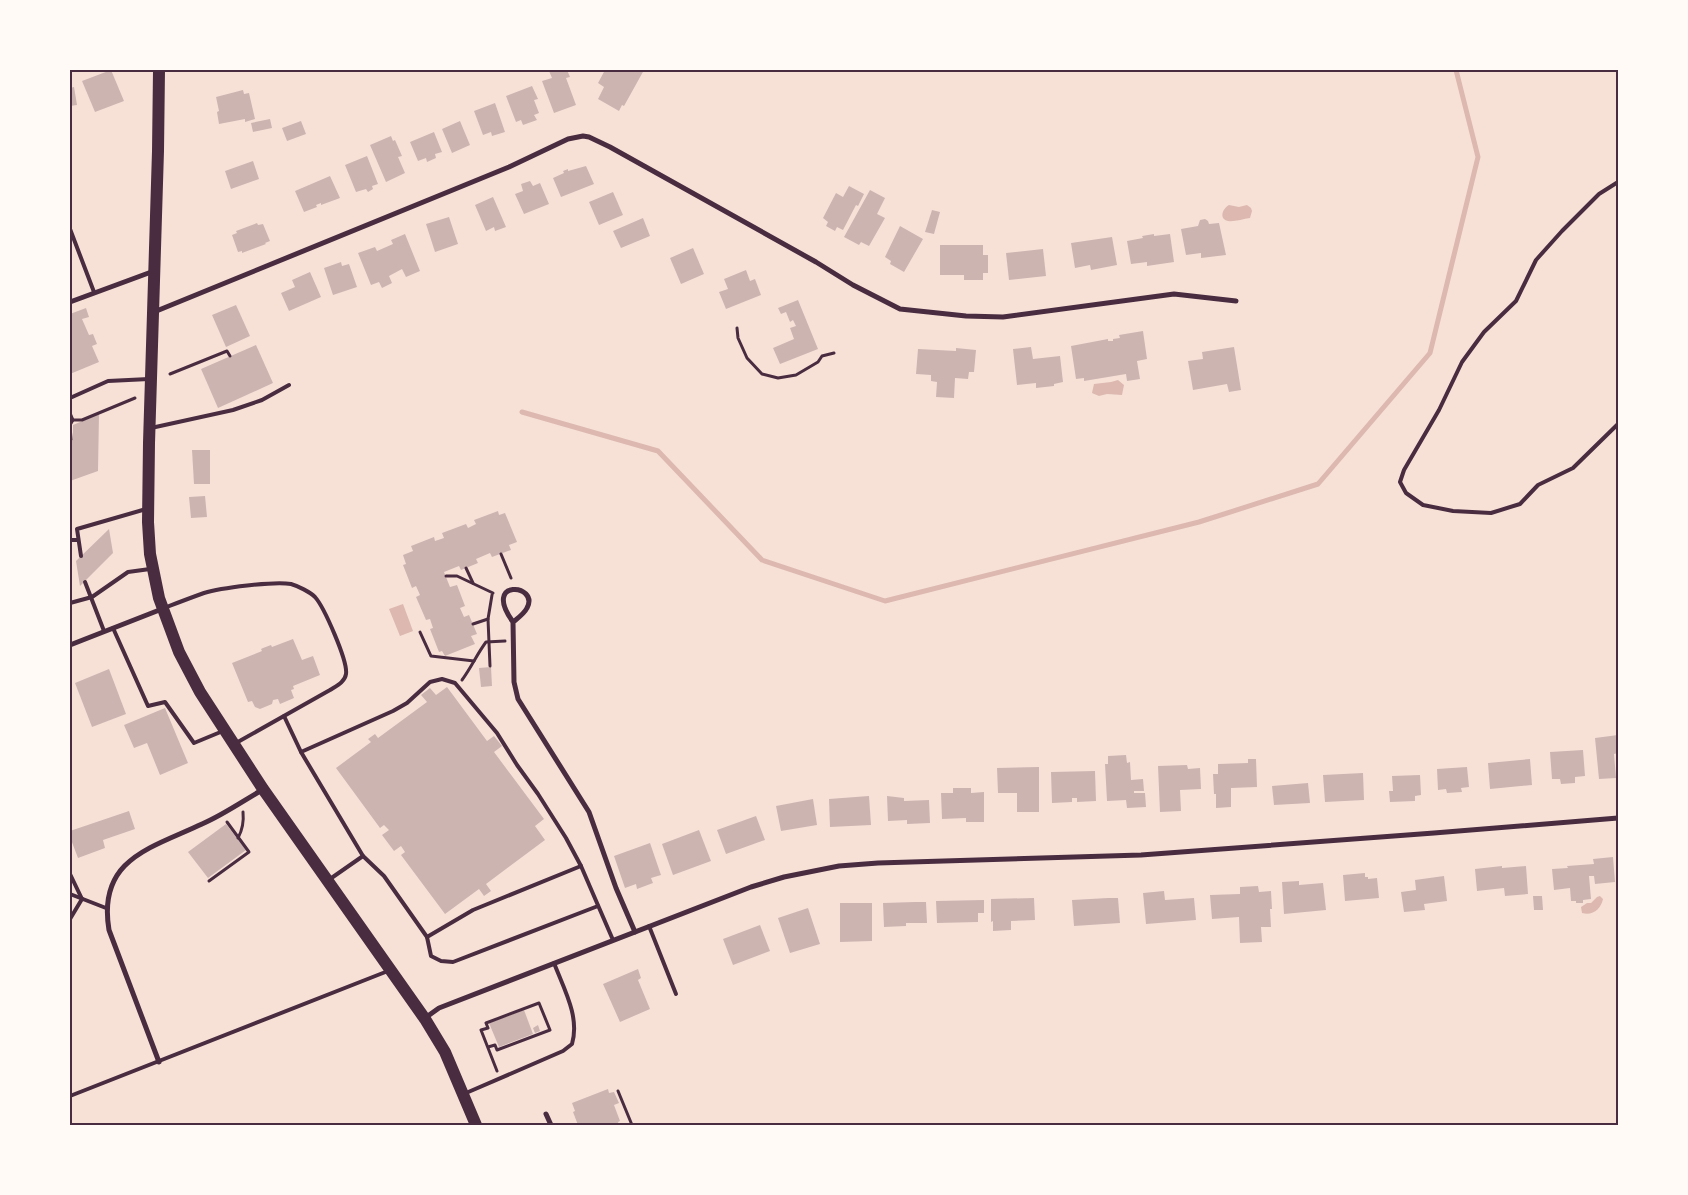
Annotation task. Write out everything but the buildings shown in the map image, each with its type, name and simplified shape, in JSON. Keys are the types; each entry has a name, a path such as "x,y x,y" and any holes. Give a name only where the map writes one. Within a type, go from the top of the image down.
{"main road":[{"path":"159,70 148,508 152,568 162,609 187,670 262,789 446,1052 476,1125"}],"street":[{"path":"154,312 509,167 568,139 583,136 610,147 816,262 860,289 900,309 949,315 998,317 1036,314 1174,294 1236,301"},
{"path":"70,302 154,270"},
{"path":"513,622 524,612 529,601 528,595 524,591 514,590 505,593 502,604 513,622 514,682 518,699 589,812 612,880 635,932"},
{"path":"70,645 162,609"},
{"path":"159,1062 109,930 106,908 111,886 119,873 136,855 171,837 204,824 262,789"},
{"path":"424,1019 439,1008 748,888 784,876 839,866 1141,854 1618,818"},
{"path":"546,1114 550,1125"}],"lane":[{"path":"1618,182 1600,194 1562,231 1536,260 1516,301 1484,332 1462,362 1439,410 1404,470 1400,482 1406,493 1423,505 1453,511 1491,513 1520,504 1538,485 1573,468 1618,424"},
{"path":"70,229 94,292"},
{"path":"70,398 108,382 151,379"},
{"path":"149,428 233,410 262,400 289,385"},
{"path":"81,556 77,529 148,508"},
{"path":"70,540 78,540"},
{"path":"70,602 92,596 128,572 152,568"},
{"path":"85,582 104,631"},
{"path":"162,609 206,592 265,584 293,585 314,597 325,613 340,648 346,674 343,681 234,744"},
{"path":"114,628 148,706 165,702 194,743 225,730"},
{"path":"301,752 393,711 407,703 430,682 442,678 455,683 497,733 566,838 581,866 613,940"},
{"path":"284,716 301,752 363,856 384,876 426,937 431,956 441,961 453,962 598,906"},
{"path":"327,881 363,856"},
{"path":"426,937 473,910 581,866"},
{"path":"70,874 82,899"},
{"path":"70,894 106,908"},
{"path":"70,919 82,899"},
{"path":"649,926 676,994"},
{"path":"464,1094 563,1050 572,1044 575,1026 573,1015 554,963"},
{"path":"70,1096 390,970"}],"path":[{"path":"737,328 738,338 747,358 762,374 778,378 796,375 818,362 822,356 834,353"},
{"path":"170,374 227,351 230,356"},
{"path":"73,420 82,420 135,398"},
{"path":"70,413 73,420"},
{"path":"70,439 70,425 73,420"},
{"path":"501,554 514,590"},
{"path":"466,568 473,584"},
{"path":"446,576 457,576 492,593"},
{"path":"505,582 511,578"},
{"path":"490,666 488,619 492,593 498,585"},
{"path":"473,624 488,619"},
{"path":"420,632 431,656 474,661"},
{"path":"462,680 486,642 513,641"},
{"path":"238,838 242,832 244,820 240,802"},
{"path":"209,881 249,852 220,814"},
{"path":"488,1047 495,1044 497,1050 550,1030 539,1003 486,1022 488,1028 482,1030 488,1047 500,1078"},
{"path":"618,1091 632,1125"}],"shaded area":[{"path":"1229,205 1239,207 1247,205 1252,211 1250,218 1233,221 1225,220 1223,214"},
{"path":"1118,380 1124,385 1122,395 1107,394 1099,396 1092,393 1094,384"},
{"path":"403,604 413,631 400,636 389,609"},
{"path":"1600,896 1603,899 1598,909 1593,913 1582,913 1581,907 1591,903"}],"waterway":[{"path":"522,412 658,451 762,560 885,601 1199,522 1318,484 1430,353 1478,157 1456,70"}]}
